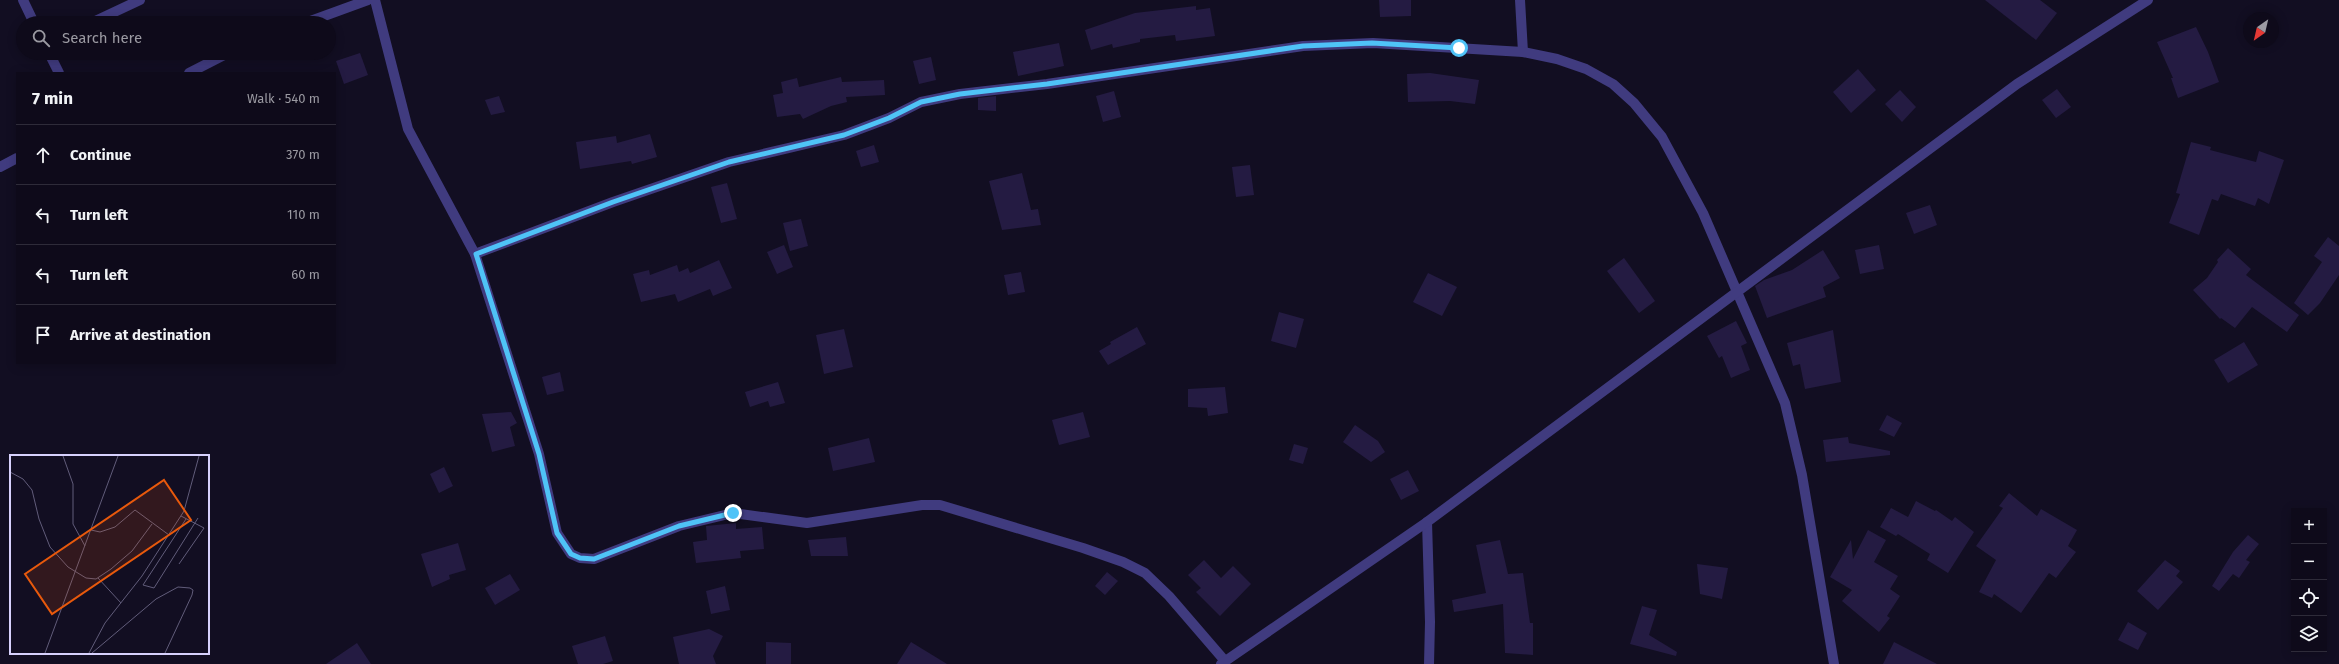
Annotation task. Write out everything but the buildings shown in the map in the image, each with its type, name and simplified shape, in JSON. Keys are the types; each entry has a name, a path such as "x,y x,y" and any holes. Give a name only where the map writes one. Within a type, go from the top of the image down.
{"street":[{"path":"23,0 31,16"},
{"path":"105,16 140,0"},
{"path":"324,16 368,0"},
{"path":"375,0 408,129 476,254 539,454 557,533 571,554 580,558 594,559 679,526 733,513 807,523 922,505 940,505 1083,548 1123,562 1145,573 1169,596 1223,662 1427,522 2017,84 2148,0"},
{"path":"1520,0 1523,52"},
{"path":"476,254 613,202 729,162 844,135 889,118 921,102 960,94 1047,84 1303,46 1372,43 1523,52 1557,59 1586,69 1613,84 1634,103 1665,144 1703,213 1785,403 1802,476 1834,664"},
{"path":"52,60 58,72"},
{"path":"191,72 214,60"},
{"path":"0,167 16,159"},
{"path":"1427,522 1430,622 1428,664"}],"route":[{"path":"733,513 679,526 594,559 580,558 571,554 557,533 539,454 476,254 613,202 729,162 844,135 889,118 921,102 960,94 1047,84 1303,46 1372,43 1459,48"}]}
